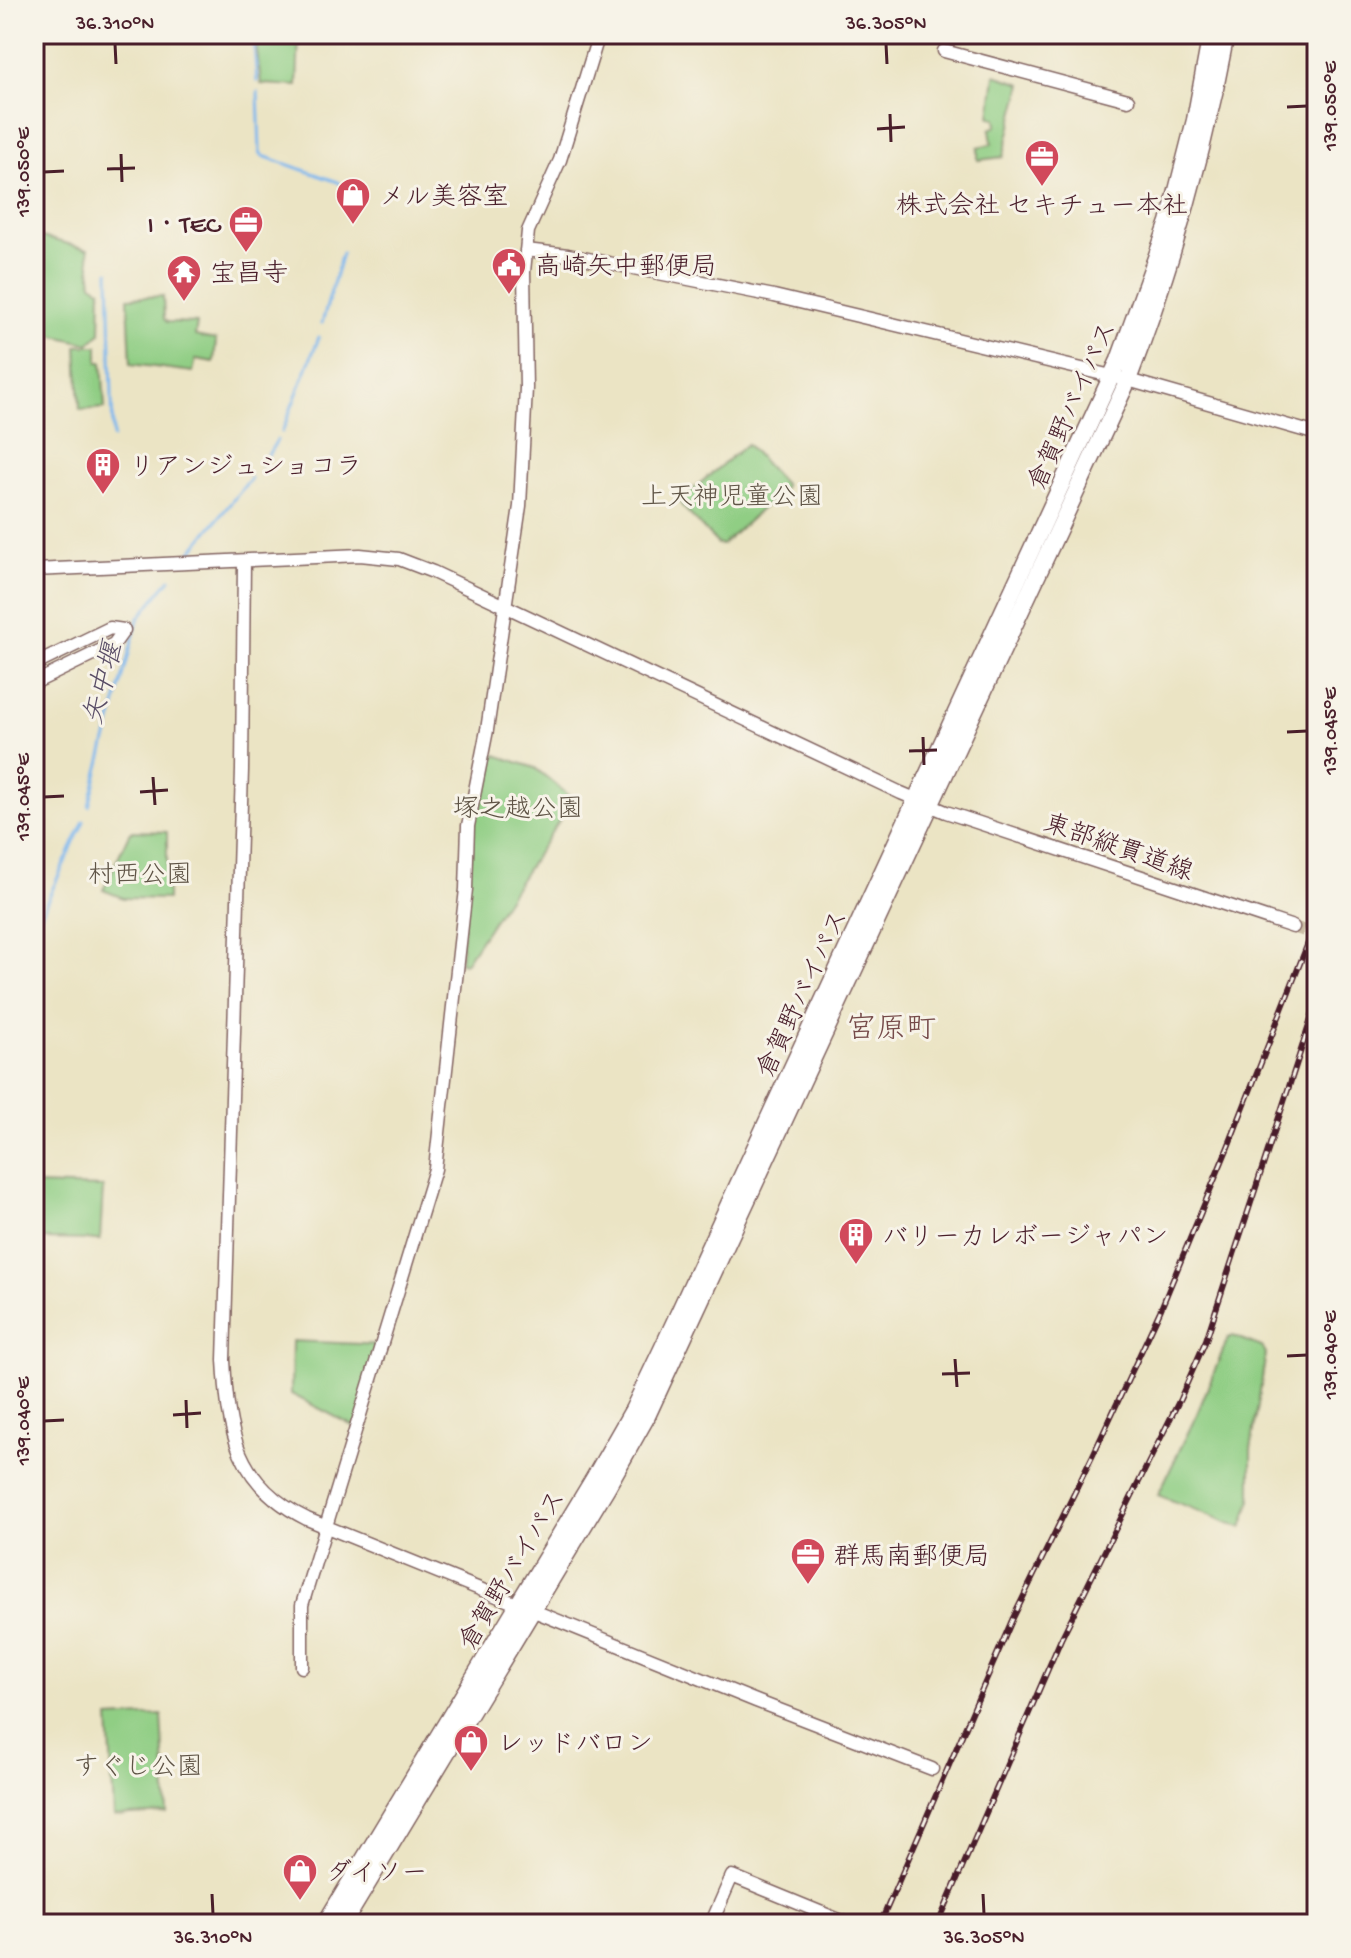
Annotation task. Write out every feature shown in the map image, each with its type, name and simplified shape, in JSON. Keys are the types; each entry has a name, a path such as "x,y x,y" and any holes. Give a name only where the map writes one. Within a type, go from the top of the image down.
{"highway":[{"name":"倉賀野バイパス","path":"1120,379 1169,222 1195,120 1211,34"},
{"name":"倉賀野バイパス","path":"343,1924 633,1410 1160,295 1202,153 1226,34"},
{"name":"倉賀野バイパス","path":"325,1924 524,1606"}],"street":[{"path":"302,1667 301,1615 435,1169 466,889 468,826 507,607 521,497 526,388 524,272 528,231 560,160 599,34"},
{"path":"944,51 1128,100"},
{"path":"526,250 732,287 1120,379 1317,434"},
{"name":"東部縦貫道線","path":"34,570 360,555 399,559 433,572 923,802 1293,927"},
{"path":"244,561 243,755 224,1360 227,1413 244,1464 263,1488 286,1509 756,1701 932,1769"},
{"path":"34,665 110,628 124,630 114,644 34,683"},
{"path":"711,1924 732,1876 849,1924"}],"green space":[{"path":"255,34 299,34 297,86 261,84"},
{"path":"995,75 1022,84 1003,157 978,160 978,147 992,144 990,129 997,126 996,118 990,117"},
{"path":"34,235 88,249 92,284 101,289 100,333 89,344 34,331"},
{"path":"163,296 164,319 167,322 197,323 195,336 216,340 214,362 196,359 193,372 131,364 128,298"},
{"path":"77,346 98,346 105,408 80,410"},
{"name":"上天神児童公園","path":"747,444 784,484 784,488 722,545 718,544 681,505 680,500"},
{"name":"塚之越公園","path":"490,753 535,768 572,801 465,963 460,962 473,821 486,758"},
{"name":"村西公園","path":"133,831 167,832 167,899 123,898 103,890"},
{"path":"34,1185 103,1187 100,1240 34,1239"},
{"path":"1233,1336 1262,1347 1266,1353 1251,1449 1251,1499 1242,1528 1158,1495 1197,1414 1228,1338"},
{"path":"292,1341 383,1345 357,1428 291,1394"},
{"name":"すぐじ公園","path":"162,1715 167,1813 114,1816 109,1718"}],"waterway":[{"name":"矢中堰","path":"253,34 257,81"},
{"name":"矢中堰","path":"258,92 260,152 263,156 338,182 347,189"},
{"name":"矢中堰","path":"322,323 342,253"},
{"path":"109,271 113,438"},
{"name":"矢中堰","path":"282,432 319,337"},
{"name":"矢中堰","path":"262,465 277,440"},
{"name":"矢中堰","path":"190,553 251,478"},
{"name":"矢中堰","path":"89,806 138,619 170,579"},
{"name":"矢中堰","path":"34,929 84,821"}],"tunnel":[{"path":"1293,927 1317,935"}],"railway":[{"path":"880,1924 1013,1618 1160,1311 1317,920"},
{"path":"938,1924 1061,1639 1206,1340 1317,1001"}],"place":[{"name":"株式会社 セキチュー本社","path":"1042,188"},
{"name":"メル美容室","path":"353,226"},
{"name":"I・TEC","path":"246,254"},
{"name":"高崎矢中郵便局","path":"509,296"},
{"name":"宝昌寺","path":"184,303"},
{"name":"リアンジュショコラ","path":"103,496"},
{"name":"バリーカレボージャパン","path":"856,1266"},
{"name":"群馬南郵便局","path":"808,1586"},
{"name":"レッドバロン","path":"471,1773"},
{"name":"ダイソー","path":"300,1902"}],"district":[{"name":"宮原町","path":"891,1027"}]}
